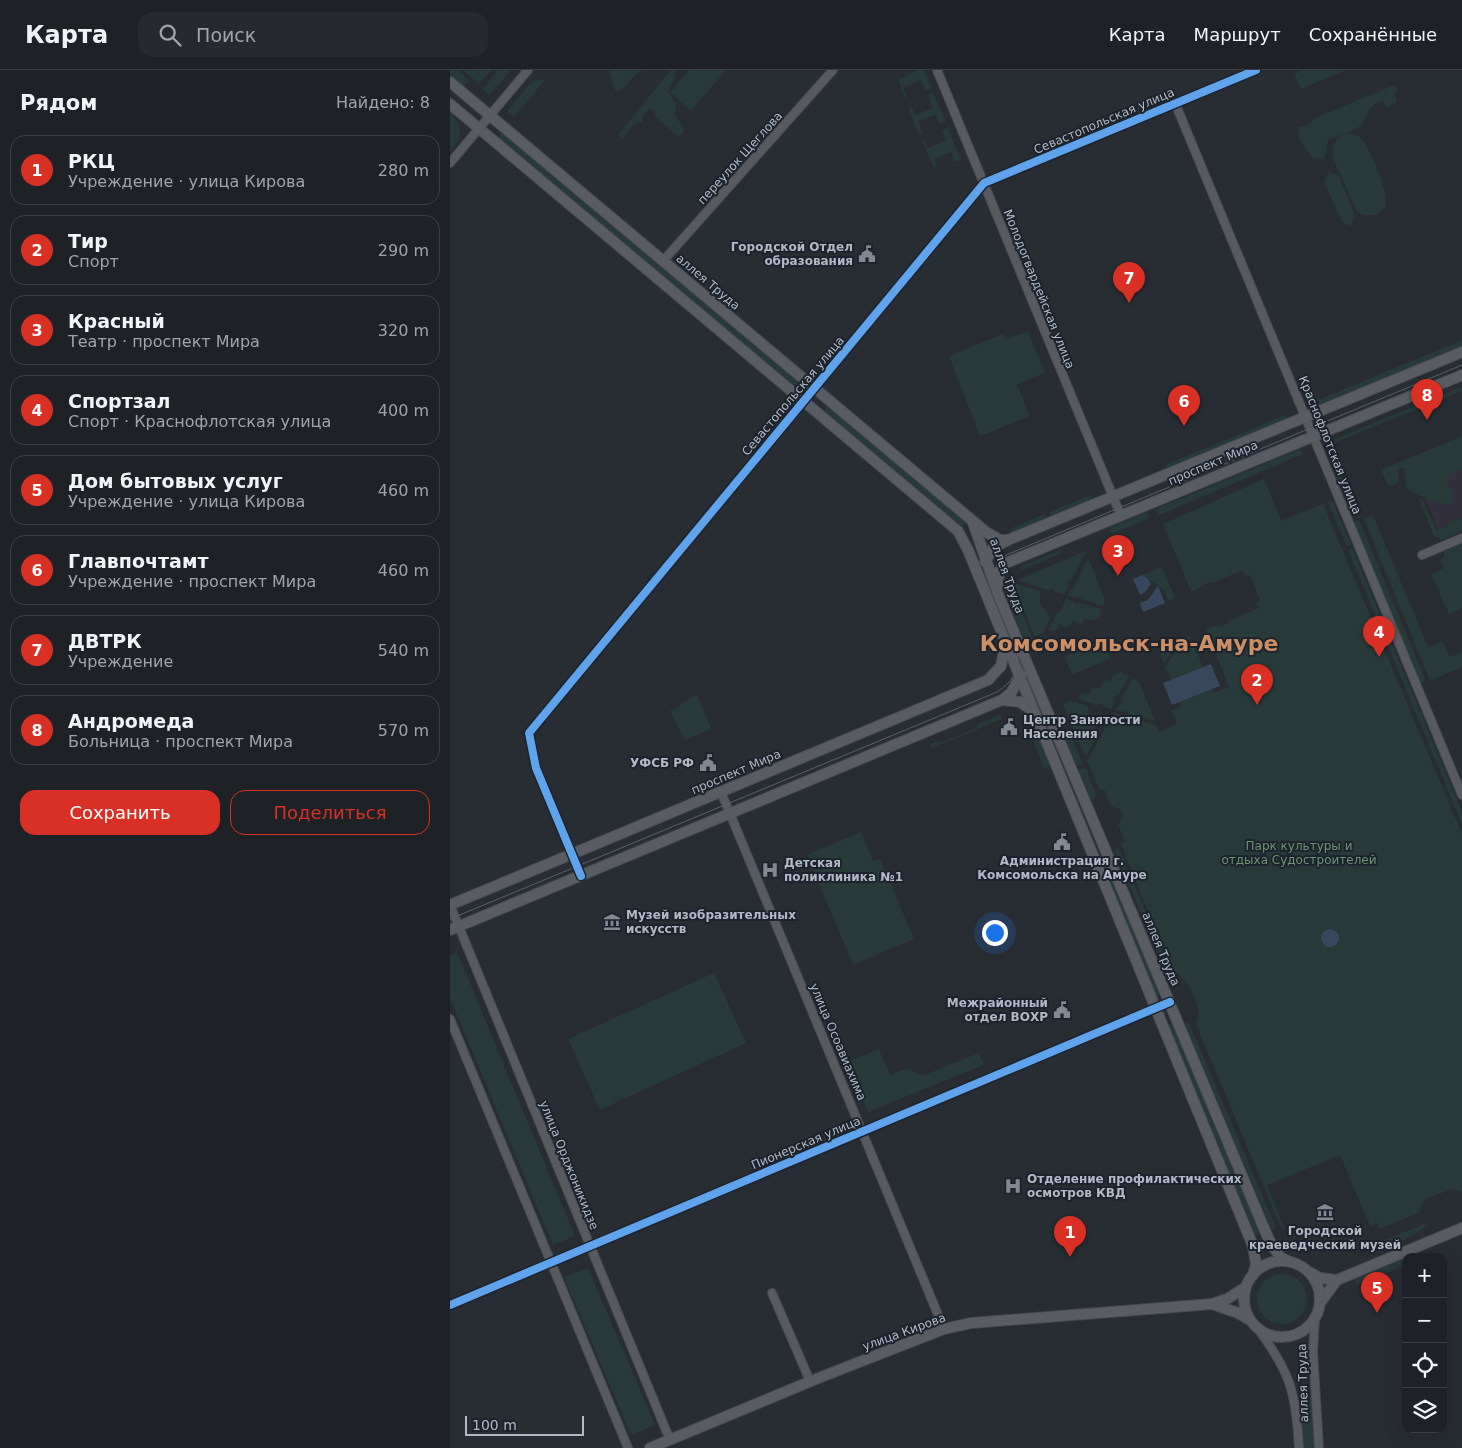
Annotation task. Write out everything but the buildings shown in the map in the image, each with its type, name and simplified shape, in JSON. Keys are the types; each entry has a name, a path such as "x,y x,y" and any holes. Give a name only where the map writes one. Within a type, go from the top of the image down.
{"main road":[{"name":"аллея Труда","path":"450,82 972,520 987,558 998,594 1269,1240 1280,1256 1290,1262"},
{"name":"аллея Труда","path":"450,104 953,524 968,550 1253,1246 1256,1264 1253,1274"},
{"name":"проспект Мира","path":"987,558 993,548 1008,540 1462,352"},
{"name":"проспект Мира","path":"998,594 999,572 1006,563 1462,374"},
{"path":"972,520 995,538 1008,540"},
{"path":"987,558 983,574 987,600"},
{"name":"проспект Мира","path":"450,905 988,680 1001,666 1005,649 1004,640"},
{"path":"454,928 1002,700 1011,693 1020,678 1024,665 1023,652"},
{"path":"1002,700 1020,702 1033,711"},
{"path":"1082,830 1095,824"},
{"path":"1337,1280 1319,1304 1315,1317 1306,1328 1287,1336 1267,1333 1253,1323 1245,1307 1246,1287 1253,1274 1270,1263 1290,1262 1320,1278 1337,1280 1462,1228"},
{"path":"1308,1272 1316,1283 1319,1304"},
{"name":"улица Кирова","path":"650,1448 810,1381 944,1329 971,1323 1212,1304 1227,1299 1246,1287"},
{"name":"улица Кирова","path":"1212,1304 1238,1312 1253,1323"}],"street":[{"path":"450,163 528,70"},
{"name":"переулок Щеглова","path":"663,261 833,70"},
{"name":"Молодогвардейская улица","path":"937,70 1121,516"},
{"name":"Севастопольская улица","path":"581,876 536,768 529,733 984,183 1256,70"},
{"name":"Краснофлотская улица","path":"1175,104 1462,795"},
{"path":"1422,555 1462,538"},
{"name":"улица Осоавиахима","path":"721,792 944,1329"},
{"name":"улица Орджоникидзе","path":"450,905 454,928 590,1246 670,1440"},
{"name":"Пионерская улица","path":"450,1305 1170,1002"},
{"path":"450,1019 628,1448"},
{"path":"772,1293 810,1381"},
{"name":"аллея Труда","path":"1315,1317 1314,1352 1319,1448"},
{"name":"аллея Труда","path":"1253,1323 1272,1348 1290,1385 1296,1407 1299,1448"}],"shaded area":[{"path":"1462,453 1462,524 1440,533 1414,473"}],"green space":[{"path":"450,70 457,70 470,81 462,89 450,79"},
{"path":"463,70 491,70 479,84"},
{"path":"498,70 511,70 489,96 483,89"},
{"path":"609,70 643,70 635,75 622,90 615,91"},
{"path":"671,70 676,70 674,80 668,91 676,103 675,116 684,128 683,134 679,136 675,134 655,116 655,110 649,109 642,116 642,122 635,124 623,139 618,135"},
{"path":"689,70 726,70 691,111 670,92"},
{"path":"918,70 924,70 932,88 926,91 921,80 903,87 907,97 905,98 895,72 900,79"},
{"path":"1304,70 1346,70 1301,89 1294,74"},
{"path":"546,79 514,117 507,111 532,81"},
{"path":"1392,86 1398,88 1395,96 1397,102 1387,108 1383,101 1374,105 1360,126 1328,140 1324,159 1314,159 1299,140 1298,127 1307,126 1317,117"},
{"path":"933,92 946,122 940,124 936,115 918,121 922,133 919,135 908,108 912,107 915,115 933,108 928,95"},
{"path":"450,112 457,121 460,132 458,142 450,151"},
{"path":"948,128 961,160 955,162 951,152 934,159 937,167 934,168 922,140 924,139 928,148 946,140 942,130"},
{"path":"500,133 503,133 797,380 798,384 793,385 499,138"},
{"path":"1351,134 1362,139 1374,161 1382,182 1386,206 1377,215 1363,215 1356,210 1333,158 1334,145 1338,138"},
{"path":"1329,171 1339,176 1355,215 1351,226 1342,222 1324,182"},
{"path":"1028,331 1045,373 1017,384 1030,416 980,436 949,356 1003,334 1006,340"},
{"path":"1462,340 1462,349 1321,408 1318,400"},
{"path":"1461,387 1462,391 1336,442 1334,439"},
{"path":"830,406 967,522 962,526 825,412 825,407"},
{"path":"1285,415 1288,421 1170,469 1165,465"},
{"path":"1462,436 1462,470 1449,475 1447,483 1453,493 1452,504 1435,501 1406,488 1404,468 1398,469 1399,483 1389,487 1381,470"},
{"path":"1301,449 1303,454 1159,515 1156,509"},
{"path":"1334,458 1355,509 1350,511 1329,460"},
{"name":"Парк культуры и отдыха Судостроителей","path":"1264,479 1281,521 1323,504 1462,834 1462,1192 1452,1189 1423,1200 1419,1213 1379,1229 1377,1223 1370,1226 1340,1155 1267,1185 1285,1229 1281,1228 1196,1024 1198,1009 1193,993 1178,973 1172,969 1121,845 1125,841 1118,824 1123,817 1122,812 1118,808 1111,807 1105,790 1099,789 1087,761 1106,727 1110,726 1109,721 1113,713 1122,715 1124,719 1129,718 1156,725 1159,732 1177,724 1171,711 1181,706 1180,702 1212,689 1214,693 1229,687 1206,629 1218,625 1219,627 1228,623 1228,621 1259,608 1256,602 1260,600 1250,575 1246,576 1243,570 1212,583 1211,581 1191,592 1163,524"},
{"path":"1091,495 1093,501 1052,518 1049,512"},
{"path":"1421,499 1437,531 1462,518 1462,531 1442,540 1434,536 1419,501"},
{"path":"1332,500 1351,545 1347,547 1328,502"},
{"path":"1147,512 1149,518 1112,534 1109,528"},
{"path":"1044,514 1047,520 1010,536 1010,531 1014,527"},
{"path":"1373,515 1428,647 1443,641 1450,657 1462,652 1462,667 1430,681 1364,519"},
{"path":"1359,520 1426,681 1420,683 1354,522"},
{"path":"1462,543 1462,608 1449,614 1431,574 1444,568 1440,560 1445,557 1443,551"},
{"path":"1352,548 1462,812 1462,824 1348,550"},
{"path":"1060,550 1062,553 1022,570 1020,567"},
{"path":"1085,551 1086,553 1071,580 1067,583 1068,587 1064,594 1055,592 1053,588 1048,590 1017,580"},
{"path":"1088,558 1105,600 1103,606 1081,599 1078,596 1075,598 1067,595 1074,587"},
{"path":"1162,567 1175,598 1169,601 1164,590 1142,575"},
{"path":"1009,581 1033,640 1025,643 1001,584"},
{"path":"1016,584 1040,591 1040,604 1051,617 1042,634 1034,636 1015,588"},
{"path":"1066,598 1077,604 1081,603 1102,609 1098,619 1090,620 1085,618 1081,624 1073,621 1069,627 1065,628 1060,624 1056,630 1051,631 1049,628 1057,613 1061,611"},
{"path":"1190,636 1203,667 1171,680 1165,667 1184,638"},
{"path":"1175,639 1177,644 1164,664 1157,646"},
{"path":"1104,640 1111,658 1072,675 1065,657"},
{"path":"1120,672 1129,676 1119,694 1115,696 1112,709 1103,706 1101,703 1096,705 1079,699 1077,696 1083,693 1090,694 1091,688 1101,688 1102,682 1106,680 1111,682 1113,676"},
{"path":"1133,678 1139,682 1155,721 1130,714 1127,711 1115,710 1123,701 1122,697"},
{"path":"697,694 711,729 685,740 670,711"},
{"path":"1070,701 1088,706 1090,722 1099,732 1087,755 1084,754 1063,704"},
{"path":"1000,715 1002,719 932,748 930,744 937,741 943,742 976,728 979,723"},
{"path":"1032,732 1037,732 1050,765 1049,767 1044,768 1031,735"},
{"path":"1067,734 1071,735 1083,765 1076,765 1065,736"},
{"path":"1078,769 1086,769 1097,797 1091,799"},
{"path":"861,832 873,861 880,859 914,939 853,965 807,855"},
{"path":"1119,848 1173,978 1169,979 1114,849"},
{"path":"1104,858 1161,993 1159,995 1154,995 1100,859"},
{"path":"457,952 575,1236 553,1245 450,998 450,955"},
{"path":"714,973 746,1043 600,1110 568,1039"},
{"path":"1189,1023 1276,1228 1272,1230 1185,1024"},
{"path":"1170,1024 1174,1025 1260,1232 1258,1235 1254,1235 1167,1027"},
{"path":"879,1049 890,1075 908,1068 922,1076 979,1053 984,1065 868,1112 848,1061"},
{"path":"1427,1223 1427,1226 1403,1240 1389,1246 1378,1246 1377,1243"},
{"path":"1402,1259 1402,1267 1356,1285 1354,1278"},
{"path":"588,1268 655,1425 631,1435 564,1277"},
{"path":"1282,1274 1291,1276 1302,1285 1307,1299 1305,1308 1296,1319 1282,1324 1273,1322 1262,1313 1257,1299 1259,1290 1268,1279"},
{"path":"1307,1395 1313,1400 1316,1448 1302,1448 1299,1400"}],"water":[{"path":"1142,575 1151,584 1140,595 1133,579"},
{"path":"1158,586 1165,603 1143,612 1140,603 1148,600"},
{"path":"1211,664 1220,686 1172,705 1163,683"},
{"path":"1326,929 1334,929 1339,934 1337,945 1326,947 1321,942 1321,934"}],"tram line":[{"path":"450,919 997,692 1013,676 1018,659 1014,642 998,606 993,588 994,571 1006,555 1462,365"}],"cycle path":[{"path":"581,876 536,768 529,733 984,183 1256,70"},
{"path":"450,1305 1170,1002"}],"place":[{"name":"Городской Отдел образования","path":"867,254"},
{"name":"ДВТРК","path":"1129,303"},
{"name":"Андромеда","path":"1427,420"},
{"name":"Главпочтамт","path":"1184,426"},
{"name":"Красный","path":"1118,576"},
{"name":"Спортзал","path":"1379,657"},
{"name":"Тир","path":"1257,705"},
{"name":"Центр Занятости Населения","path":"1009,727"},
{"name":"УФСБ РФ","path":"708,763"},
{"name":"Администрация г. Комсомольска на Амуре","path":"1062,842"},
{"name":"Детская поликлиника №1","path":"770,870"},
{"name":"Музей изобразительных искусств","path":"612,922"},
{"name":"Межрайонный отдел ВОХР","path":"1062,1010"},
{"name":"Отделение профилактических осмотров КВД","path":"1013,1186"},
{"name":"Городской краеведческий музей","path":"1325,1212"},
{"name":"РКЦ","path":"1070,1257"},
{"name":"Дом бытовых услуг","path":"1377,1313"}],"district":[{"name":"Комсомольск-на-Амуре","path":"1129,643"}]}
